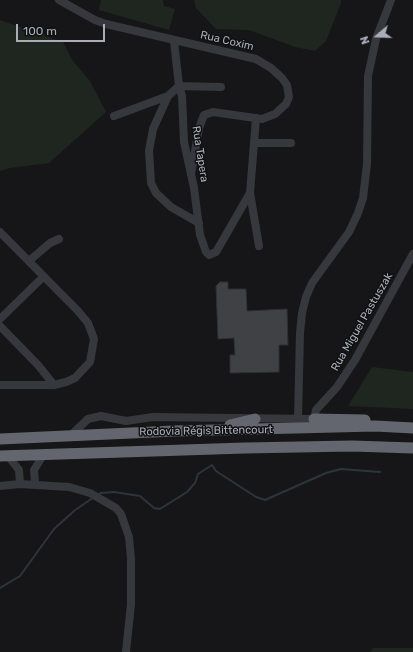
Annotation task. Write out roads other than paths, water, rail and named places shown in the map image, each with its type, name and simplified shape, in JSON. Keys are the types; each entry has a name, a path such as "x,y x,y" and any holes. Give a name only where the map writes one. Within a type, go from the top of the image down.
{"highway":[{"path":"175,430 224,426 255,419"},
{"path":"314,419 368,420 375,426"},
{"name":"Rodovia Régis Bittencourt","path":"0,439 69,437 175,430 375,426 413,428"},
{"name":"Rodovia Régis Bittencourt","path":"4,456 245,448 352,446 413,448"}],"street":[{"name":"Rua Coxim","path":"59,0 100,22 174,41 256,59 279,74 287,85 289,91 286,104 275,114 262,119 213,112 204,115 198,133 191,174"},
{"path":"298,419 300,333 302,313 306,297 312,283 349,232 363,198 367,158 368,76 376,39 391,0"},
{"name":"Rua Tapera","path":"174,41 179,86 182,96 184,142 191,174 202,243 207,254 214,254 250,193"},
{"path":"199,223 171,207 156,193 151,183 149,162 151,140 155,121 168,96 179,86 221,87"},
{"path":"114,116 168,96"},
{"path":"256,118 250,193 259,246"},
{"path":"255,143 291,143"},
{"path":"0,232 88,323 94,339 93,355 90,362 75,378 54,385 0,385"},
{"path":"28,261 50,243 59,239"},
{"name":"Rua Miguel Pastuszak","path":"314,419 316,410 336,387 355,360 413,254"},
{"path":"0,319 44,277"},
{"path":"0,326 38,365 54,385"},
{"path":"69,437 88,420 101,416 126,421 153,417 314,419"},
{"path":"35,484 34,470 44,454"},
{"path":"4,456 19,470 20,484"},
{"path":"0,486 35,484 69,487 96,497 116,508 121,514 129,536 132,560 131,604 126,652"}],"waterway":[{"path":"97,495 101,493 114,492 140,496 154,508 160,509 187,492 195,483 198,474 212,465 216,471 256,497 265,500 326,473 341,469 380,472"},
{"path":"0,588 20,576 54,529 74,511 94,497"}]}
